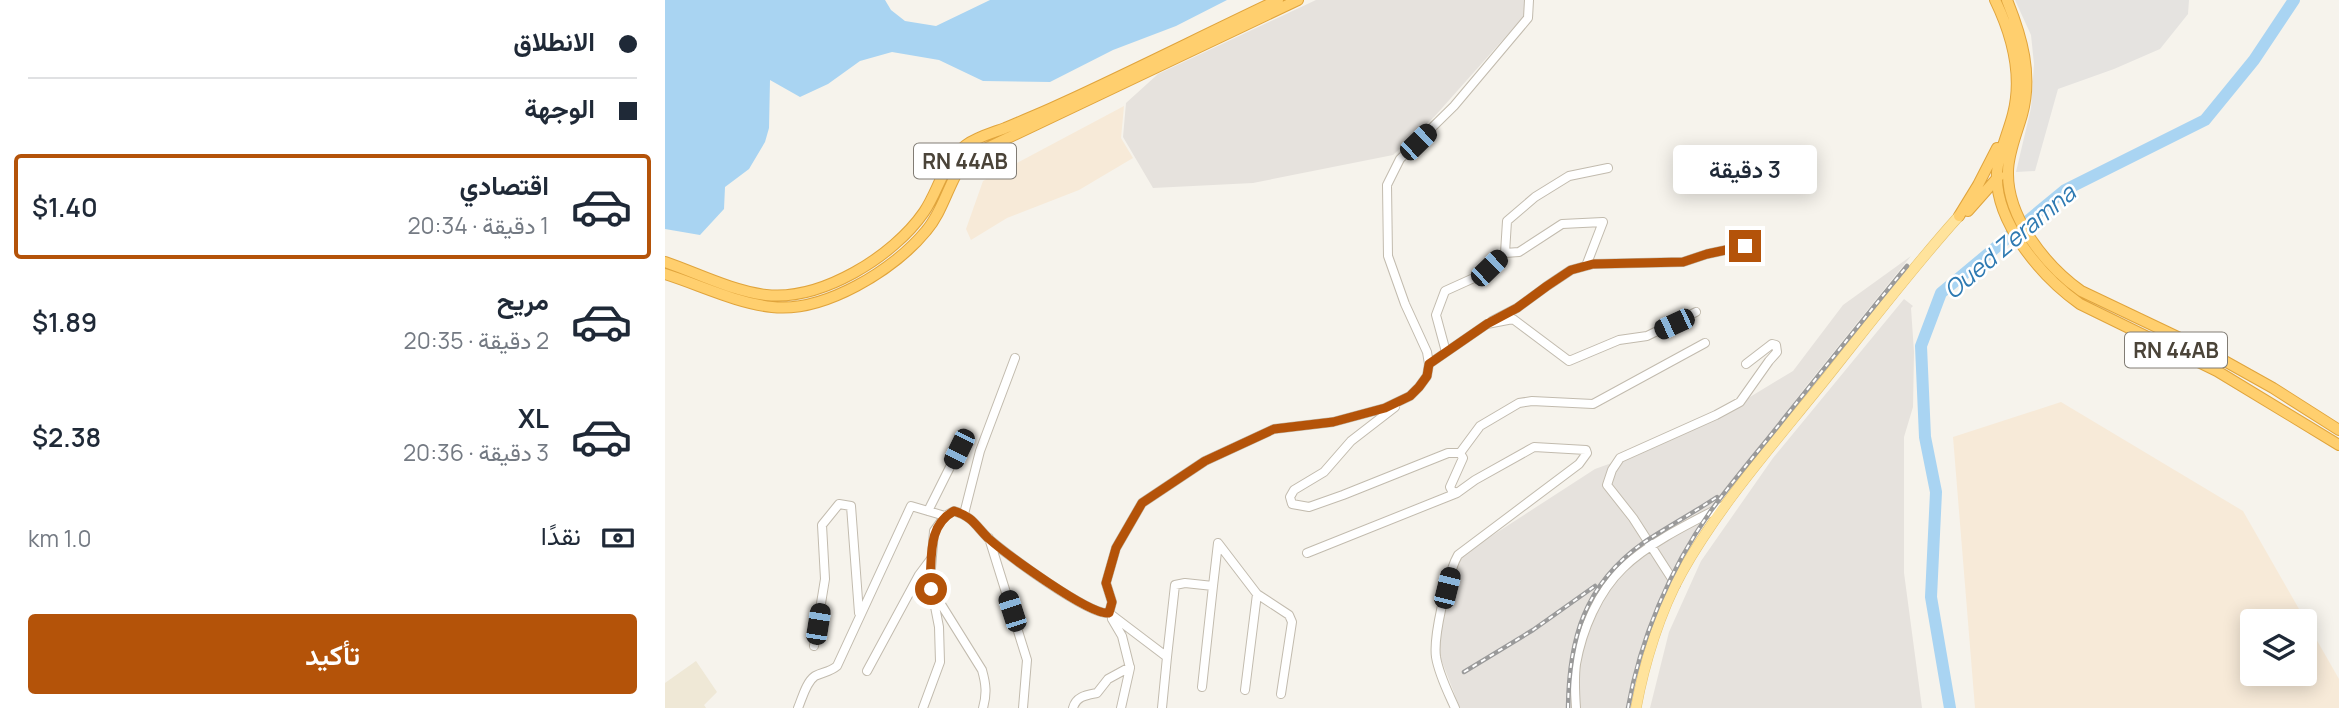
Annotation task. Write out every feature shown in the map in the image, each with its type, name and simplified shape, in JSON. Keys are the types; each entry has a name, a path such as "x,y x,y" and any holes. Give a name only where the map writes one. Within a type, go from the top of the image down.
{"highway":[{"name":"RN 44AB","path":"665,262 763,294 782,296 824,286 872,261 911,228 933,197 944,170 966,145 1062,103 1278,0"},
{"name":"RN 44AB","path":"665,274 759,305 797,307 827,299 873,276 911,248 939,213 960,166 968,157 1298,0"},
{"name":"RN 44AB","path":"1994,0 2012,41 2016,89 2013,112 1999,156 2007,206 2046,276 2080,304 2217,371 2339,445"},
{"name":"RN 44AB","path":"2003,178 2023,111 2026,82 2020,32 2007,0"},
{"path":"1960,217 1979,185 2013,112"},
{"path":"1960,217 2003,178"},
{"path":"1960,217 1986,202 1993,201 2007,206"},
{"name":"RN 44AB","path":"2027,243 2065,280 2081,291 2205,350 2273,388 2339,430"}],"main road":[{"path":"1636,708 1659,626 1676,584 1702,538 1725,505 1915,267 1960,217"}],"street":[{"path":"1460,453 1448,453 1309,507 1292,504 1290,497 1294,490 1324,472 1351,441 1410,396 1427,376 1427,352 1405,304 1388,256 1387,185 1399,159 1454,106 1528,18 1529,0"},
{"path":"1505,253 1507,221 1535,197 1569,176 1608,168"},
{"path":"1446,352 1436,315 1445,291 1476,277 1505,253 1519,252 1562,224 1603,222 1586,266"},
{"path":"1429,364 1571,270 1612,263 1683,262 1745,246"},
{"path":"1487,324 1513,319 1569,361 1619,340 1647,336 1696,312"},
{"path":"1460,453 1480,426 1519,403 1532,401 1593,404 1705,343"},
{"path":"1676,584 1607,485 1620,458 1739,402 1777,352 1776,345 1772,344 1746,364"},
{"path":"964,514 980,451 1015,358"},
{"path":"1121,708 1130,667 1122,636 1109,613 1112,602 1106,583 1116,548 1142,503 1205,461 1274,429 1333,422 1385,408 1410,396"},
{"path":"1307,554 1463,491 1475,480 1534,447 1586,450 1587,453 1579,464 1458,555 1442,607 1436,654 1442,679 1455,708"},
{"path":"928,511 959,449"},
{"path":"1457,493 1450,489 1463,458 1460,453"},
{"path":"814,646 825,579 823,525 839,504 851,506 860,616"},
{"path":"1576,708 1576,664 1580,648 1595,608 1609,586 1623,568 1652,546 1725,505"},
{"path":"798,708 814,677 837,666 911,506 945,516"},
{"path":"923,708 940,662 939,627 931,589 934,531 945,516 954,511 968,515 989,538 1066,595 1098,613 1109,613 1167,657"},
{"path":"989,538 1027,660 1023,708"},
{"path":"1202,687 1218,543 1257,594 1289,615 1292,622 1281,694"},
{"path":"867,671 919,575 931,559"},
{"path":"1162,708 1175,585 1185,583 1213,586"},
{"path":"931,589 982,670 987,696 983,708"},
{"path":"1245,690 1257,594"},
{"path":"1073,708 1084,695 1097,693 1108,679 1130,667"}],"shaded area":[{"path":"1316,0 1526,0 1524,16 1434,117 1393,155 1253,183 1153,188 1123,137 1126,103 1158,74"},
{"path":"2015,0 2189,0 2188,14 2160,49 2058,89 2035,171 2016,172 2031,108 2034,64 2031,35"},
{"path":"1124,106 1121,138 1133,158 1079,190 1007,218 971,240 966,229 983,181"},
{"path":"1911,256 1807,385 1695,532 1666,584 1650,623 1636,663 1626,708 1460,708 1439,654 1441,624 1459,557 1595,469 1722,414 1793,371 1843,305"},
{"path":"1904,299 1913,306 1914,352 1913,407 1904,437 1904,573 1922,708 1650,708 1669,632 1701,561 1773,458"},
{"path":"2061,402 2243,511 2299,609 2240,609 2240,686 2317,686 2317,640 2339,679 2339,708 1975,708 1953,437"},
{"path":"696,661 717,692 704,705 706,708 665,708 665,683"}],"water":[{"path":"665,0 885,0 891,10 905,21 936,26 990,0 1227,0 1176,26 1113,50 1050,82 983,81 939,60 892,52 860,61 828,84 800,97 770,80 769,128 765,142 749,169 725,187 724,209 700,235 665,229"}],"waterway":[{"name":"Oued Zeramna","path":"1950,708 1931,597 1936,492 1925,437 1921,346 1941,293 2065,190 2205,120 2254,60 2294,0"}],"railway":[{"path":"1628,708 1640,656 1649,631 1670,581 1695,534 1728,488 1907,266"},
{"path":"1568,708 1572,659 1577,637 1594,595 1623,559 1643,543 1717,497"},
{"path":"1464,672 1533,630 1595,586"}],"route":[{"path":"931,589 934,531 945,516 954,511 968,515 989,538 1066,595 1098,613 1109,613 1112,602 1106,583 1116,548 1142,503 1205,461 1274,429 1333,422 1385,408 1410,396 1427,376 1429,364 1571,270 1593,264 1683,262 1745,246"}]}
